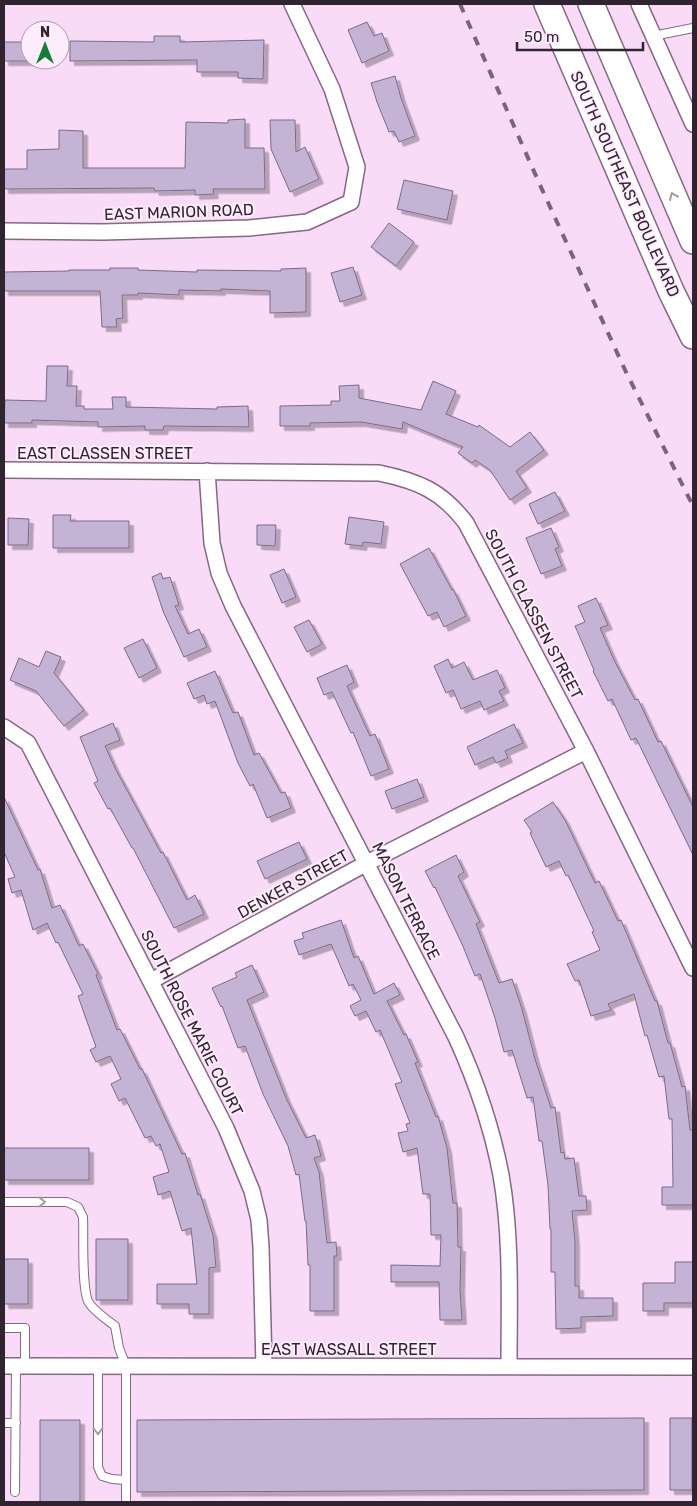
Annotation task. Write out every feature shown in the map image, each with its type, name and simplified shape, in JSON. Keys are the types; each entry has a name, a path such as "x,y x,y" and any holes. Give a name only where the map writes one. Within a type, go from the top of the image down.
{"main road":[{"name":"SOUTH SOUTHEAST BOULEVARD","path":"546,4 671,291 693,336"},
{"path":"591,4 693,240"}],"street":[{"name":"EAST MARION ROAD","path":"4,231 103,232 249,228 307,222 351,202 356,167 332,89 292,4"},
{"path":"639,4 693,124"},
{"name":"EAST CLASSEN STREET","path":"4,470 207,471"},
{"name":"SOUTH CLASSEN STREET","path":"207,471 380,473 404,478 425,486 441,496 456,510 466,523 586,751 693,968"},
{"name":"MASON TERRACE","path":"207,471 212,543 219,573 233,606 367,863 456,1037 469,1067 492,1138 501,1175 505,1206 509,1297 509,1366"},
{"name":"SOUTH ROSE MARIE COURT","path":"4,727 28,743 226,1128 252,1191 259,1220 261,1247 264,1366"},
{"name":"DENKER STREET","path":"151,981 367,863 586,751"},
{"name":"EAST WASSALL STREET","path":"15,1366 693,1367"}],"lane":[{"path":"653,36 693,28"},
{"path":"4,1202 67,1202 78,1207 83,1217 85,1287 88,1302 98,1313 115,1326 119,1348 126,1366 126,1502"},
{"path":"4,1328 25,1328 15,1366 15,1492"},
{"path":"98,1366 98,1467 102,1476 112,1480 126,1480"},
{"path":"4,1423 16,1423"}],"building":[{"path":"367,22 374,36 382,33 389,51 362,63 348,30"},
{"path":"154,36 180,36 180,42 264,40 263,79 238,78 238,72 197,72 197,60 70,61 70,41 154,42"},
{"path":"4,42 20,42 20,61 4,61"},
{"path":"395,76 415,136 399,142 394,131 389,132 371,83"},
{"path":"245,119 245,148 264,148 265,189 213,189 214,194 195,195 195,190 155,191 154,188 4,189 4,169 27,169 27,150 59,149 59,130 83,131 83,168 185,168 186,122 228,123 228,120"},
{"path":"270,120 295,120 296,152 305,147 319,179 290,192 271,149"},
{"path":"404,180 453,191 447,220 397,209"},
{"path":"389,223 414,242 396,266 371,247"},
{"path":"353,267 362,295 340,302 331,273"},
{"path":"110,268 197,272 197,270 281,271 281,269 306,268 306,312 270,313 270,291 221,289 221,291 179,290 179,295 138,293 138,295 122,295 123,318 116,319 117,327 102,327 100,291 4,291 4,272 110,270"},
{"path":"47,366 68,366 67,386 77,386 76,406 84,406 84,409 113,409 112,397 126,397 126,407 217,409 217,407 248,406 249,427 164,426 163,430 145,430 145,426 98,427 98,422 32,420 32,423 4,423 5,400 46,401"},
{"path":"433,381 456,391 446,414 478,427 479,425 510,447 530,432 544,450 516,471 527,488 510,500 490,470 475,460 472,463 458,453 463,447 403,422 402,429 361,422 310,423 310,426 280,426 280,406 331,405 331,401 340,401 339,386 359,385 359,398 421,410"},
{"path":"555,492 565,511 538,524 529,504"},
{"path":"53,515 71,515 70,521 129,521 129,548 53,548"},
{"path":"349,517 384,522 381,544 363,542 362,546 345,544"},
{"path":"8,518 29,519 28,545 8,545"},
{"path":"257,525 276,525 275,546 257,545"},
{"path":"551,528 559,547 555,549 562,566 541,574 526,538"},
{"path":"429,548 466,616 444,627 437,612 428,616 400,564"},
{"path":"284,569 296,597 282,603 270,575"},
{"path":"161,573 163,579 170,577 179,605 175,606 188,634 199,629 207,647 184,657 163,611 152,577"},
{"path":"596,598 608,625 600,628 614,660 635,700 638,699 658,742 661,741 693,807 693,855 636,738 631,740 612,699 608,701 593,671 575,626 585,622 578,606"},
{"path":"309,620 322,644 307,652 294,627"},
{"path":"143,639 157,668 139,678 124,648"},
{"path":"46,651 61,657 54,673 84,710 64,726 36,691 10,680 19,658 39,667"},
{"path":"448,659 452,668 464,662 473,680 497,670 505,688 499,691 504,701 484,710 480,701 461,709 453,690 446,693 434,666"},
{"path":"347,665 354,682 347,686 370,736 375,734 389,769 371,776 353,732 351,733 332,692 324,695 317,678"},
{"path":"215,671 233,713 238,712 254,755 259,753 281,793 285,792 291,808 267,818 253,784 250,786 238,763 215,701 207,704 204,695 194,699 187,683"},
{"path":"113,723 120,740 105,746 115,768 161,853 163,852 187,900 195,895 204,914 174,928 133,848 94,783 98,781 80,737"},
{"path":"514,724 523,743 505,751 508,758 496,763 493,757 475,765 467,747"},
{"path":"417,779 424,797 392,809 385,791"},
{"path":"4,797 38,870 40,869 52,908 60,905 79,946 83,944 98,974 96,975 117,1030 120,1029 140,1069 142,1069 182,1154 185,1153 213,1235 216,1267 209,1268 209,1314 189,1314 189,1304 157,1304 157,1284 197,1284 191,1228 182,1231 170,1191 158,1195 153,1177 169,1172 160,1144 156,1146 151,1136 145,1138 125,1098 119,1101 111,1084 121,1079 110,1056 96,1062 90,1050 96,1047 78,996 83,994 58,942 56,943 47,923 33,930 21,890 12,893 8,879 15,877 4,852"},
{"path":"553,802 565,820 595,883 599,881 618,921 621,920 655,1001 657,1001 682,1087 685,1086 690,1130 693,1130 693,1205 662,1205 662,1187 673,1187 672,1119 669,1119 664,1076 659,1077 647,1035 645,1036 634,994 608,1004 611,1010 591,1016 579,980 575,981 567,964 600,950 592,932 594,931 568,875 566,876 559,861 546,867 530,833 532,832 524,820"},
{"path":"299,842 307,859 265,879 257,861"},
{"path":"456,855 464,872 458,876 480,922 476,924 499,983 512,979 551,1108 555,1107 561,1153 564,1152 565,1159 574,1158 579,1196 586,1196 587,1210 572,1211 575,1241 575,1286 579,1286 579,1298 613,1298 613,1316 581,1317 581,1328 556,1329 555,1272 551,1272 548,1185 533,1097 527,1098 512,1050 504,1052 480,974 475,976 435,887 425,871"},
{"path":"341,920 354,958 358,956 374,994 394,983 400,995 387,1001 404,1035 406,1034 418,1062 415,1063 436,1117 438,1116 447,1148 453,1203 457,1203 458,1247 461,1247 460,1290 462,1320 440,1320 439,1282 391,1282 391,1265 440,1266 441,1235 431,1235 430,1194 423,1194 417,1148 403,1152 398,1133 408,1131 406,1124 410,1123 395,1084 402,1082 380,1030 376,1032 366,1011 355,1016 350,1006 361,1000 353,984 349,986 331,944 299,955 294,941 304,938 302,933"},
{"path":"252,965 264,992 247,1000 286,1098 306,1138 315,1135 321,1156 314,1158 319,1172 327,1243 336,1242 337,1256 334,1256 334,1311 310,1311 310,1265 308,1265 306,1221 299,1174 296,1175 288,1146 263,1094 245,1046 238,1048 222,1006 212,988 237,977 235,973"},
{"path":"4,1148 89,1148 89,1180 4,1180"},
{"path":"96,1239 128,1239 128,1300 96,1300"},
{"path":"4,1259 28,1259 28,1304 4,1304"},
{"path":"675,1262 693,1262 693,1303 664,1303 664,1311 643,1311 643,1283 675,1283"},
{"path":"644,1418 644,1490 137,1492 137,1420"},
{"path":"670,1418 692,1418 692,1490 670,1490"},
{"path":"40,1420 80,1420 80,1502 40,1502"}],"railway":[{"path":"460,4 540,185 626,372 693,506"}]}
